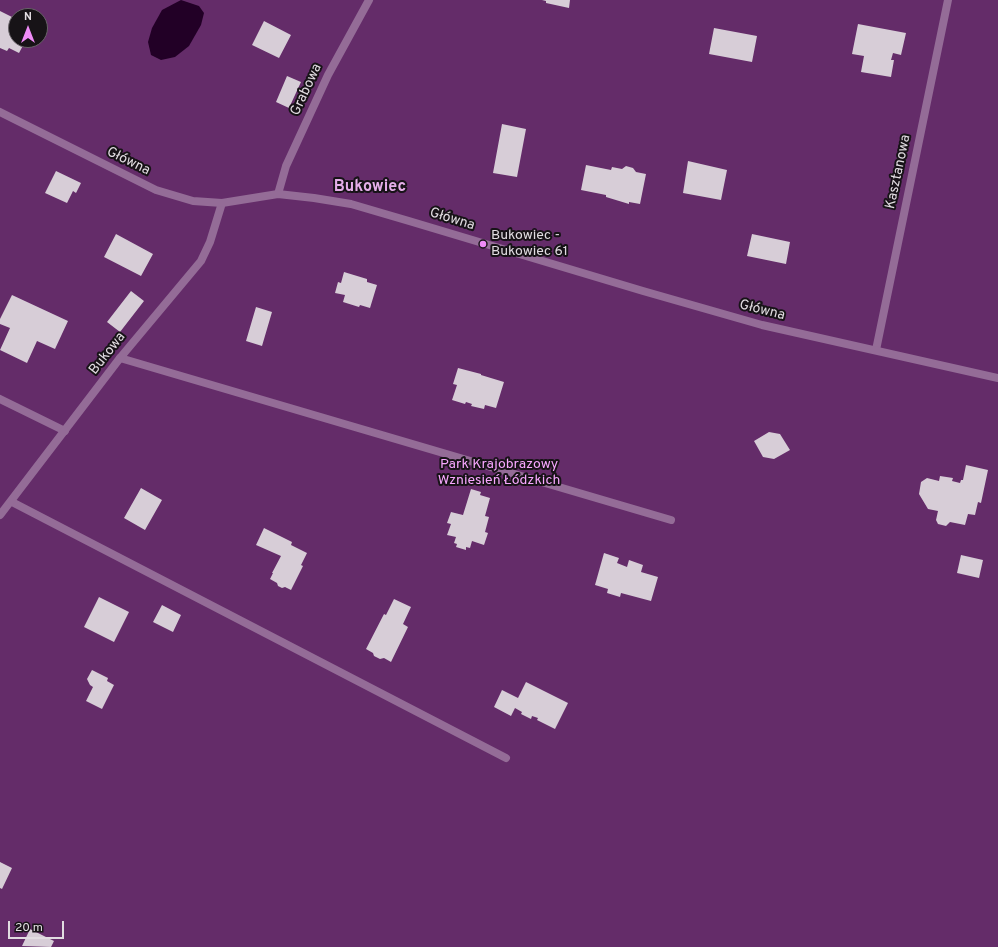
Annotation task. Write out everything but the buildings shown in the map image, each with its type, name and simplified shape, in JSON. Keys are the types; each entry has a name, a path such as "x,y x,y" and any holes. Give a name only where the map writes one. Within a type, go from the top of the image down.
{"street":[{"name":"Grabowa","path":"278,194 286,166 328,75 369,0"},
{"name":"Kasztanowa","path":"876,350 948,0"},
{"name":"Główna","path":"0,112 156,190 193,201 222,203 278,194 351,204 635,289 762,325 998,378"},
{"name":"Bukowa","path":"0,515 12,502 120,358 201,261 210,242 222,203"},
{"path":"120,358 671,520"},
{"path":"0,399 65,431"},
{"path":"12,502 506,758"}],"green space":[{"name":"Park Krajobrazowy Wzniesień Łódzkich","path":"0,0 998,0 998,947 0,947"}],"shaded area":[{"path":"181,0 199,6 204,13 201,25 189,46 175,57 161,60 151,55 148,42 152,28 162,10"}],"place":[{"name":"Bukowiec - Bukowiec 61","path":"483,244"}],"district":[{"name":"Bukowiec","path":"370,188"}]}
